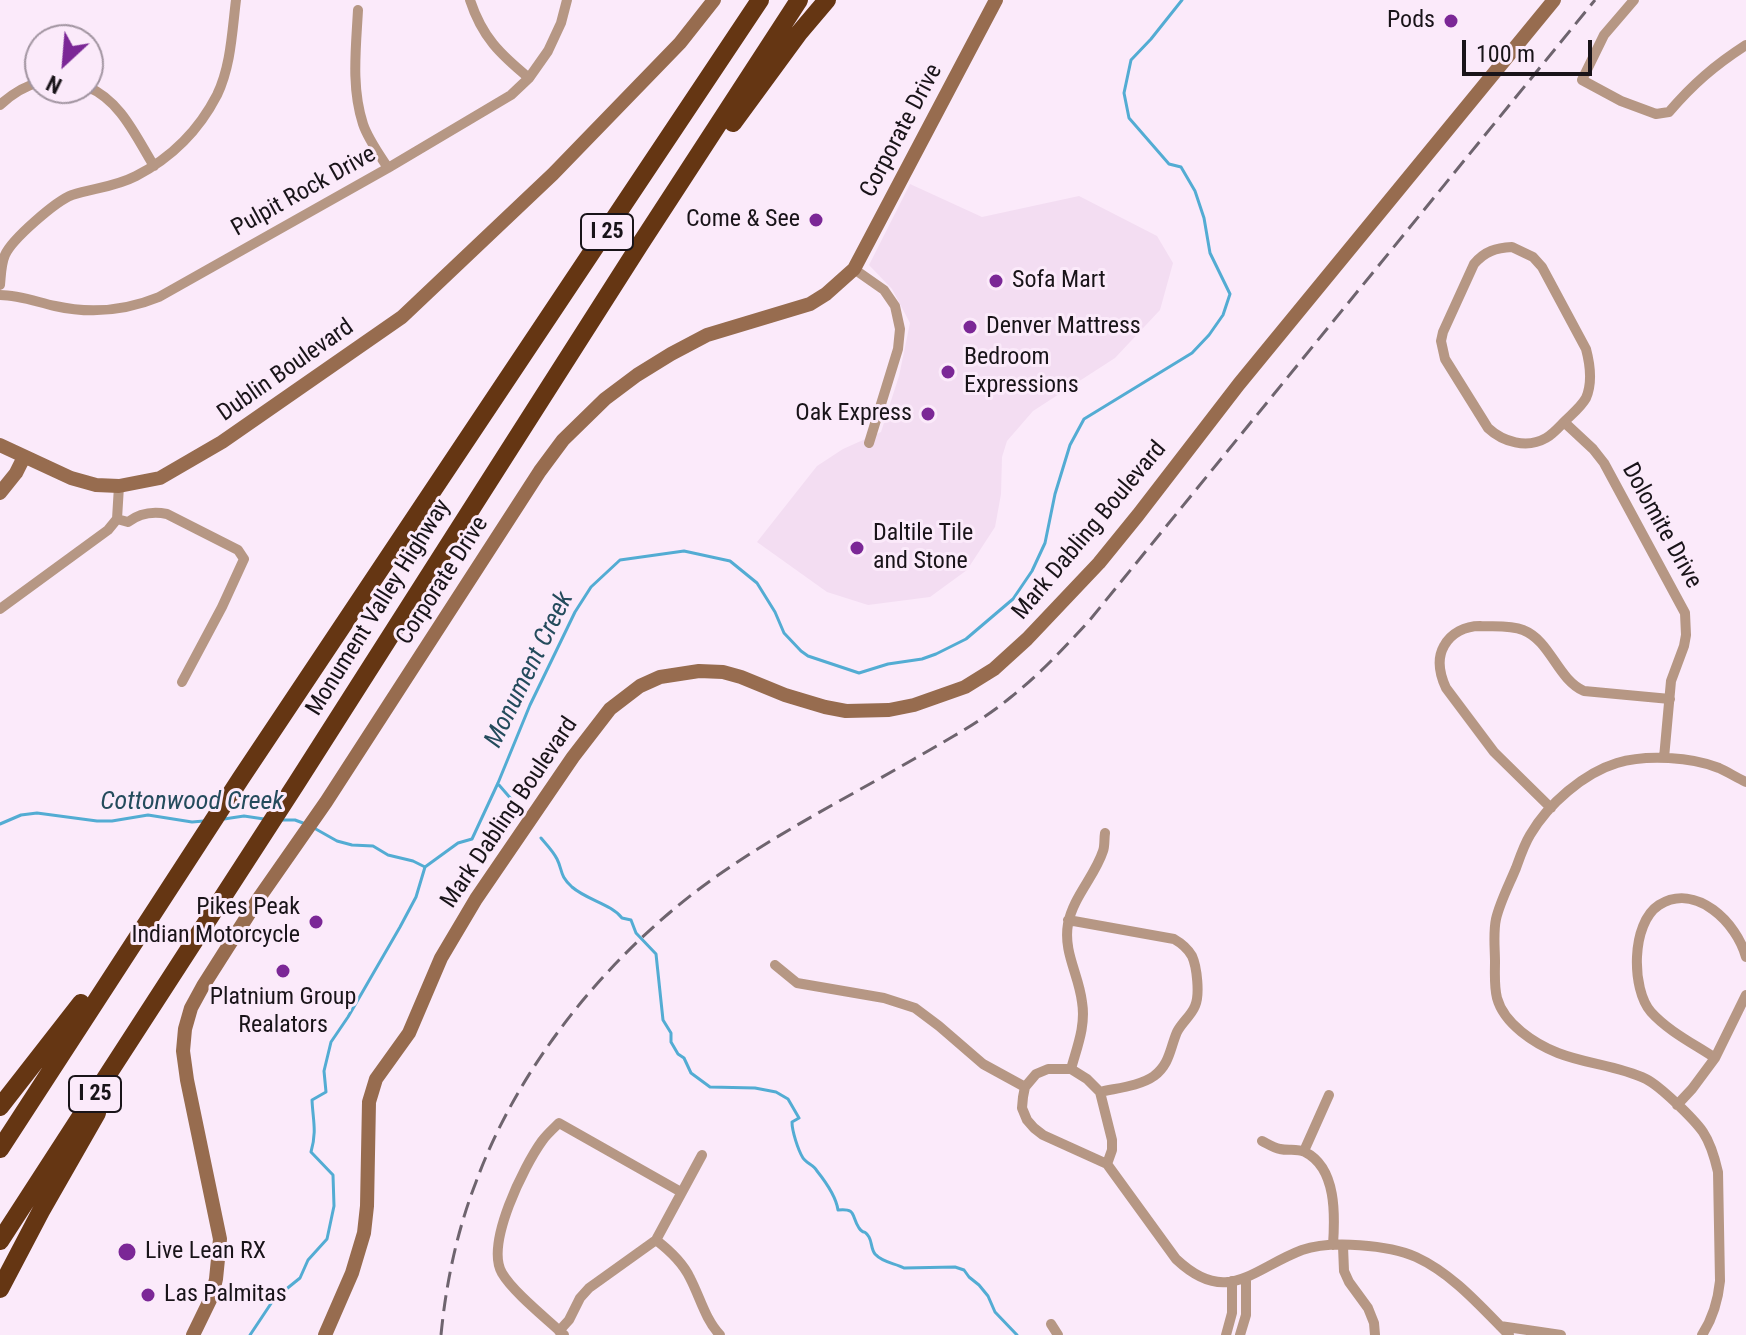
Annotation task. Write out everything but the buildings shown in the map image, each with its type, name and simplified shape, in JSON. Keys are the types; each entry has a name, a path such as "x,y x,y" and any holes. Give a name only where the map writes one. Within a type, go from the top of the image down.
{"highway":[{"name":"Monument Valley Highway","path":"0,1149 241,778 760,0"},
{"name":"Monument Valley Highway","path":"0,1241 799,0"},
{"path":"639,246 668,216 770,71 827,0"},
{"path":"0,1107 144,927"},
{"path":"0,1289 190,947"}],"street":[{"path":"0,285 6,253 53,206 72,195 134,178 172,152 196,128 218,93 230,53 236,0"},
{"path":"470,0 487,38 529,78"},
{"name":"Pulpit Rock Drive","path":"0,295 81,310 113,310 159,297 503,101 529,78 548,51 567,0"},
{"name":"Dublin Boulevard","path":"0,445 71,478 96,485 119,486 160,478 222,442 402,317 553,174 680,43 714,0"},
{"name":"Corporate Drive","path":"193,1335 212,1296 220,1239 183,1051 191,1008 203,986 563,440 605,399 671,354 707,335 810,304 854,269 996,0"},
{"name":"Mark Dabling Boulevard","path":"325,1335 352,1273 364,1233 369,1102 376,1079 409,1033 441,958 476,899 558,778 610,709 640,686 660,677 699,671 723,672 741,677 825,707 846,711 889,710 914,705 965,687 994,669 1099,563 1239,384 1554,0"},
{"path":"1634,0 1604,35 1582,80 1621,101 1656,114 1669,112 1715,66 1746,45"},
{"path":"358,10 355,71 360,112 364,126 388,168"},
{"path":"0,105 24,87"},
{"path":"104,96 120,111 154,166"},
{"path":"1512,247 1533,257 1542,267 1586,349 1589,389 1580,407 1564,422 1540,441 1517,443 1504,440 1488,428 1445,359 1441,341 1443,332 1474,264 1481,255 1491,250 1512,247"},
{"path":"854,269 884,290 895,306 900,329 898,349 869,443"},
{"name":"Dolomite Drive","path":"1564,422 1604,463 1685,613 1686,635 1671,681 1664,758"},
{"path":"2,491 24,457"},
{"path":"0,609 108,530 117,519 119,486"},
{"path":"117,519 128,522 155,511 167,514 238,550 244,559 182,682"},
{"path":"1551,808 1494,752 1446,688 1441,679 1440,658 1450,637 1470,626 1524,630 1540,642 1575,687 1584,691 1670,699"},
{"path":"1702,1335 1719,1297 1718,1172 1704,1133 1653,1083 1541,1045 1511,1021 1501,1009 1496,987 1495,929 1496,919 1530,835 1572,787 1600,770 1634,759 1664,758 1706,764 1746,782"},
{"path":"1071,1069 1080,1040 1083,1013 1079,986 1068,953 1068,920 1104,850 1105,833"},
{"path":"1715,1058 1662,1023 1649,1010 1641,996 1637,965 1641,931 1645,921 1660,904 1684,899 1699,901 1722,916 1740,940 1746,957"},
{"path":"1068,920 1174,939 1185,947 1194,963 1197,1001 1179,1028 1166,1064 1155,1076 1145,1081 1100,1092"},
{"path":"775,965 797,983 884,998 915,1008 983,1064 1025,1087"},
{"path":"1677,1105 1715,1058 1746,995"},
{"path":"1107,1164 1112,1140 1100,1092 1071,1069 1048,1069 1036,1074 1025,1087 1022,1108 1027,1120 1043,1135 1107,1164 1182,1265 1199,1277 1232,1281 1246,1278 1303,1250 1318,1246 1397,1250 1447,1275 1509,1335"},
{"path":"1304,1151 1329,1095"},
{"path":"681,1192 559,1123 543,1139 517,1185 497,1251 501,1271 508,1282 561,1333 589,1288 656,1240 702,1155"},
{"path":"1262,1141 1281,1149 1304,1151 1326,1176 1344,1271 1368,1308 1375,1335"},
{"path":"656,1240 684,1268 710,1324 720,1335"},
{"path":"1240,1335 1246,1315 1246,1278"},
{"path":"1226,1335 1232,1313 1232,1281"},
{"path":"1051,1324 1058,1335"},
{"path":"1500,1326 1561,1335"}],"shaded area":[{"path":"910,184 982,217 1079,196 1157,236 1173,263 1160,310 1115,358 1033,411 1007,441 1002,457 1001,494 995,527 967,570 930,597 868,605 827,592 757,542 817,466 843,449 881,432 899,376 910,323 892,289 869,265"}],"waterway":[{"name":"Monument Creek","path":"250,1335 274,1299 300,1278 308,1260 327,1239 334,1206 333,1175 311,1152 314,1132 312,1100 326,1092 324,1071 331,1042 400,927 416,897 425,867 458,843 472,839 530,705 575,612 591,587 620,560 684,551 730,561 757,583 784,633 808,656 859,673 936,654 966,639 1013,599 1032,571 1045,543 1055,494 1070,445 1084,419 1192,353 1223,315 1230,294 1210,253 1195,191 1181,167 1169,164 1129,118 1124,93 1131,60 1182,0"},
{"path":"499,785 512,800"},
{"name":"Cottonwood Creek","path":"0,824 21,815 37,813 97,821 148,815 204,821"},
{"name":"Cottonwood Creek","path":"224,819 244,816 264,819"},
{"name":"Cottonwood Creek","path":"279,820 303,823"},
{"name":"Cottonwood Creek","path":"314,828 337,841 373,846 388,855 425,867"},
{"path":"541,838 555,856 568,883 622,918 631,920 636,933 656,954 663,1020 671,1033 671,1042 691,1073 710,1087 755,1088 776,1092 788,1099 799,1118 792,1122 792,1126 803,1158 827,1184 838,1210 848,1210 853,1214 859,1228 869,1237 875,1254 904,1268 955,1267 964,1270 988,1296 995,1312 1017,1335"}],"railway":[{"path":"441,1335 453,1257 476,1182 496,1135 521,1089 549,1044 581,1002 654,926 694,893 780,836 976,722 1011,697 1052,660 1089,621 1595,0"}],"place":[{"name":"Pods","path":"1451,21"},
{"name":"Come & See","path":"816,220"},
{"name":"Sofa Mart","path":"996,281"},
{"name":"Denver Mattress","path":"970,327"},
{"name":"Bedroom Expressions","path":"948,372"},
{"name":"Oak Express","path":"928,414"},
{"name":"Daltile Tile and Stone","path":"857,548"},
{"name":"Pikes Peak Indian Motorcycle","path":"316,922"},
{"name":"Platnium Group Realators","path":"283,971"},
{"name":"Live Lean RX","path":"127,1252"},
{"name":"Las Palmitas","path":"148,1295"}]}
